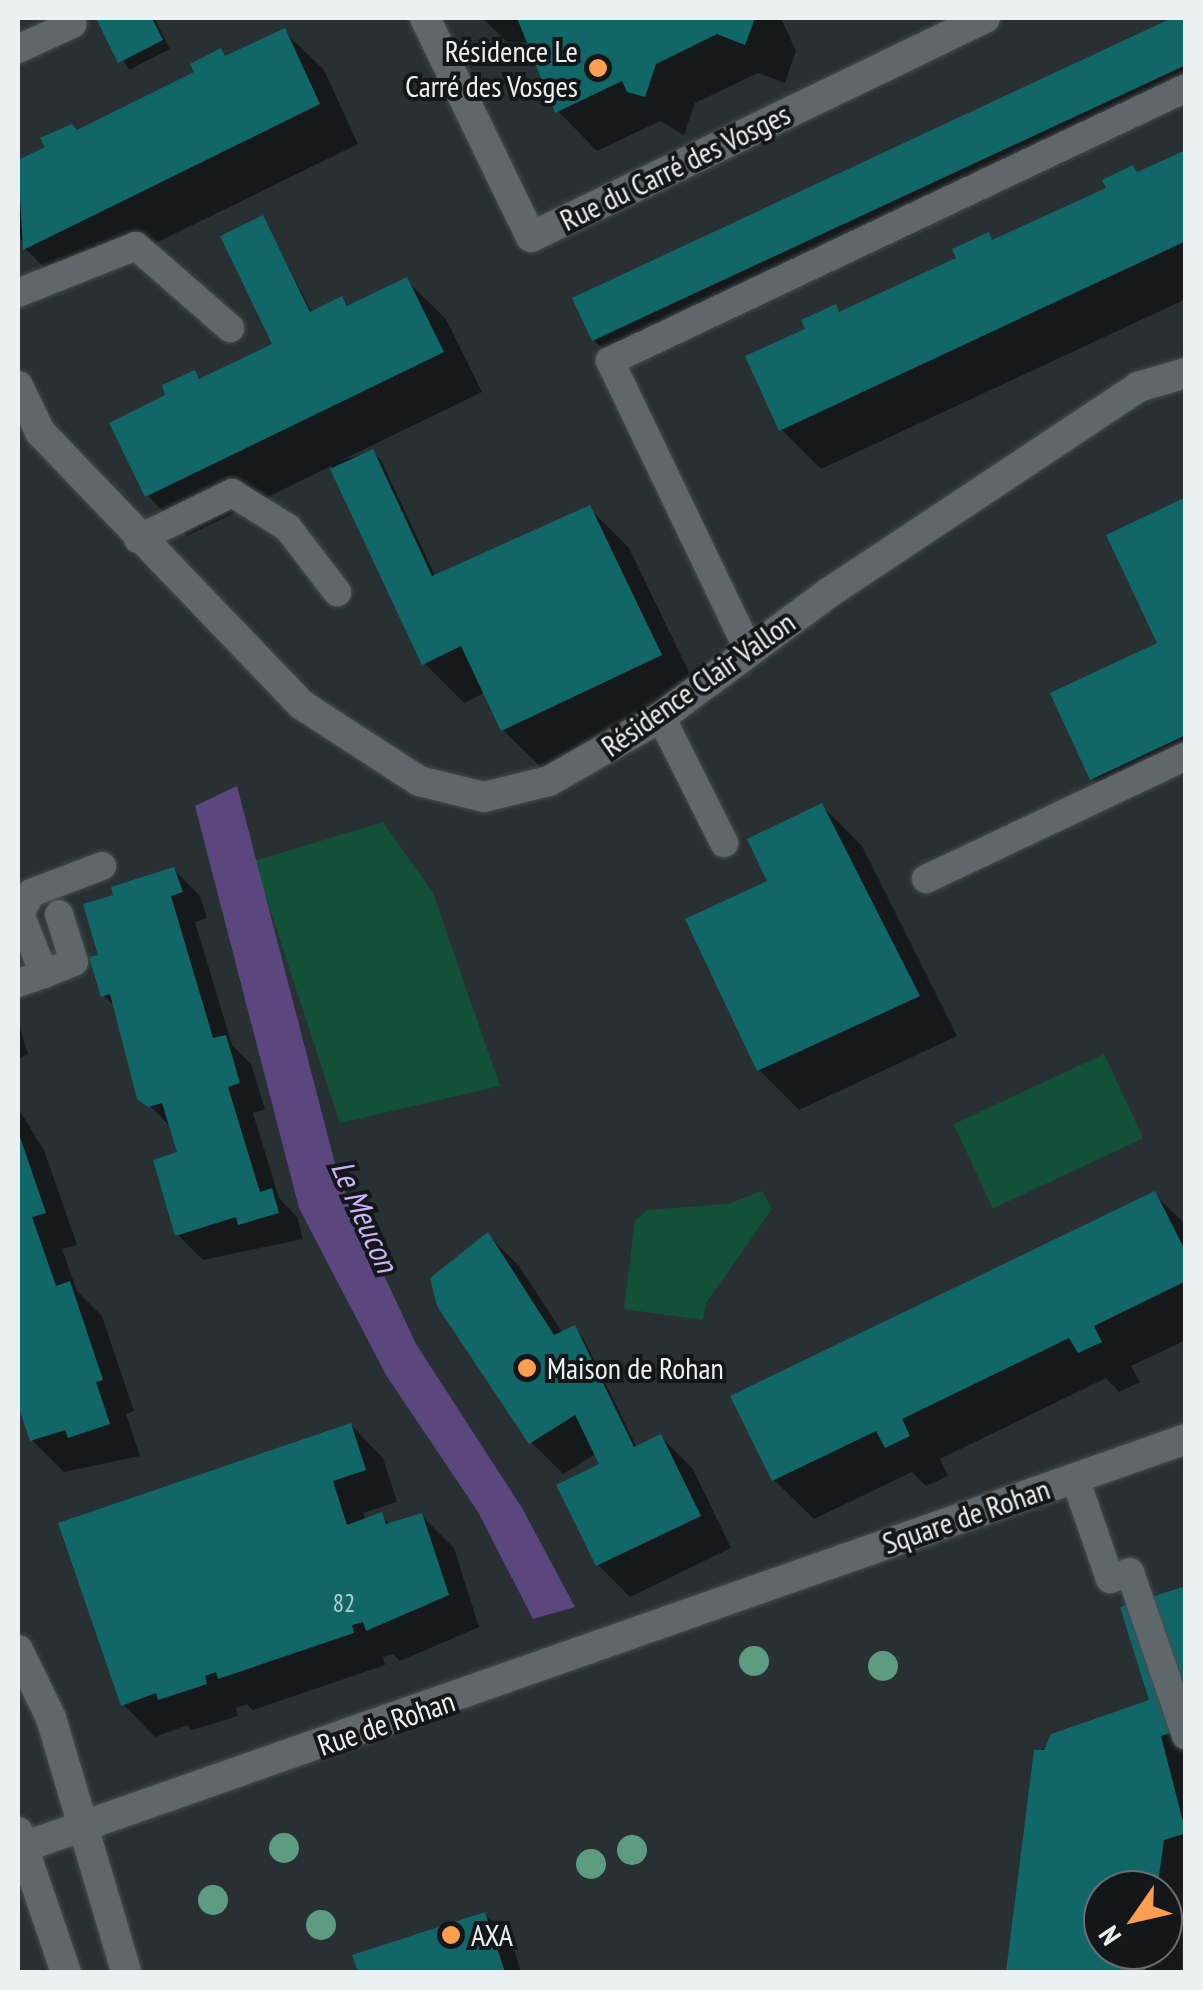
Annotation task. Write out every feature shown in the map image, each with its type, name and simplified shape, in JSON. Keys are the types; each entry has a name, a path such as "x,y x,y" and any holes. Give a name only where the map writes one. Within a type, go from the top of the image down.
{"street":[{"name":"Rue du Carré des Vosges","path":"425,18 532,237 985,18"},
{"name":"Résidence Clair Vallon","path":"18,386 40,432 138,539 302,704 419,781 484,797 549,781 661,717 749,651 1138,387 1186,373"},
{"name":"Square de Rohan","path":"746,1592 1186,1439"},
{"name":"Rue de Rohan","path":"19,1843 81,1829 746,1592"},
{"path":"18,1650 51,1718 126,1972"},
{"path":"19,1843 66,1972"}],"lane":[{"path":"18,49 72,24 68,18"},
{"path":"749,651 610,361 1186,88"},
{"path":"18,293 136,246 230,328"},
{"path":"138,539 232,493 288,528 337,592"},
{"path":"661,717 724,843"},
{"path":"926,880 1186,756"},
{"path":"58,914 74,962 31,978 20,914 30,893 102,866"},
{"path":"1075,1478 1110,1579 1130,1572 1186,1736"}],"green space":[{"path":"383,822 433,893 500,1086 340,1123 254,861"},
{"path":"1104,1054 1143,1138 993,1208 954,1124"},
{"path":"762,1191 772,1209 706,1303 703,1320 624,1309 635,1221 647,1210 728,1204"}],"shaded area":[{"path":"237,786 339,1179 416,1344 522,1508 575,1607 533,1619 478,1512 386,1375 299,1208 195,806"}],"building":[{"path":"96,18 152,18 163,40 118,63"},
{"name":"Résidence Le Carré des Vosges","path":"517,18 755,18 745,45 717,34 656,64 645,97 627,92 622,81 555,113"},
{"path":"1172,18 1186,18 1186,65 592,341 572,298"},
{"path":"285,28 320,104 23,250 18,160 45,147 40,138 72,124 77,130 194,72 190,64 221,48 225,56"},
{"path":"1186,150 1186,241 779,431 745,356 805,329 801,320 836,304 839,312 956,258 952,249 989,232 992,240 1106,188 1102,180 1133,165 1137,172"},
{"path":"263,215 310,312 342,296 347,306 407,277 444,352 145,497 109,423 165,395 162,385 195,370 199,379 272,344 220,236"},
{"path":"373,449 432,576 590,505 662,655 501,731 461,646 422,665 330,469"},
{"path":"1186,497 1186,735 1090,780 1050,693 1157,643 1106,535"},
{"path":"822,803 920,996 757,1071 685,919 767,881 747,839"},
{"path":"174,867 183,892 171,896 213,1038 226,1035 240,1083 228,1087 260,1192 272,1188 279,1213 238,1225 236,1217 175,1236 153,1160 177,1152 162,1103 148,1107 137,1099 110,994 101,997 89,957 98,955 83,904 113,895 111,887"},
{"path":"18,1131 46,1213 32,1217 56,1286 70,1281 103,1380 96,1382 110,1424 68,1438 65,1430 30,1441 18,1405"},
{"path":"1155,1191 1186,1252 1186,1281 1094,1326 1102,1342 1078,1353 1069,1338 902,1419 910,1436 885,1448 876,1431 772,1481 730,1396"},
{"name":"Maison de Rohan","path":"488,1232 554,1335 575,1325 634,1447 661,1434 701,1516 596,1566 556,1485 599,1464 575,1415 529,1444 437,1306 430,1278"},
{"path":"351,1423 366,1470 333,1481 347,1525 382,1512 386,1524 422,1513 449,1595 366,1631 363,1622 352,1625 354,1633 218,1679 216,1672 205,1676 207,1684 158,1700 156,1693 121,1706 58,1523"},
{"path":"1186,1586 1186,1728 1161,1736 1186,1833 1164,1840 1160,1870 1083,1870 1083,1970 1145,1972 1006,1972 1034,1750 1044,1750 1051,1734 1149,1700 1120,1607"},
{"name":"AXA","path":"485,1912 505,1972 358,1972 352,1955"}],"place":[{"name":"Résidence Le Carré des Vosges","path":"598,68"},
{"name":"Maison de Rohan","path":"527,1368"},
{"name":"AXA","path":"451,1935"}],"water label":[{"name":"Le Meucon","path":"365,1216"}]}
